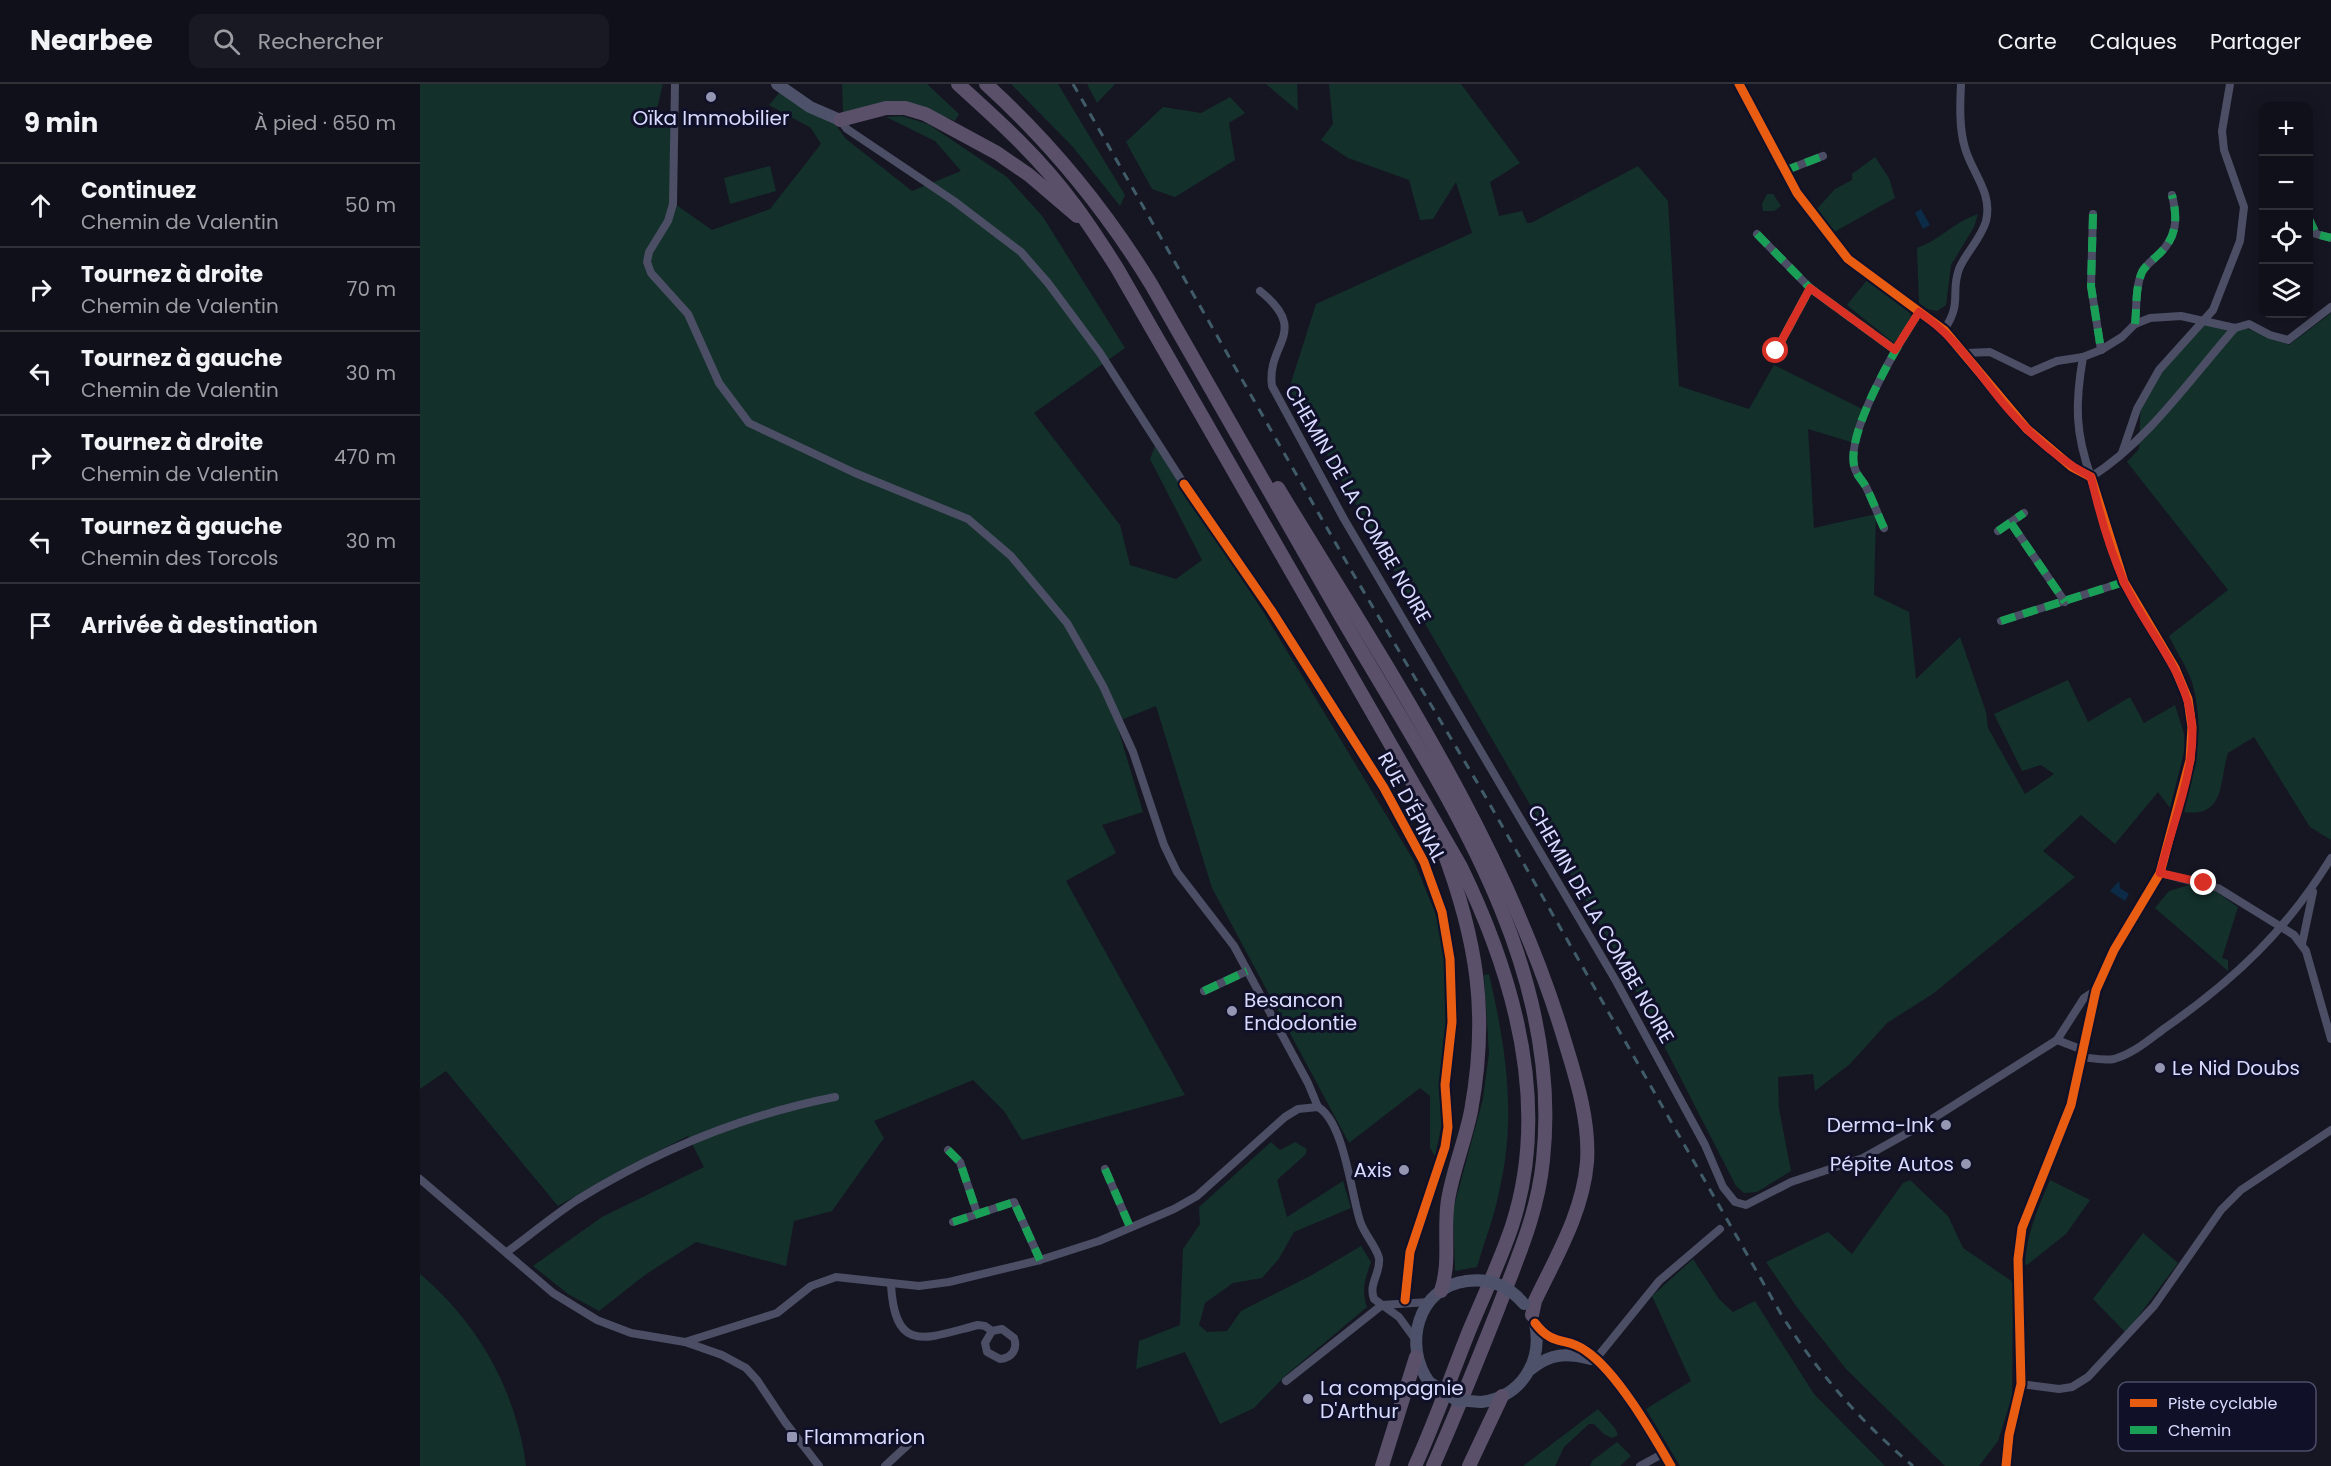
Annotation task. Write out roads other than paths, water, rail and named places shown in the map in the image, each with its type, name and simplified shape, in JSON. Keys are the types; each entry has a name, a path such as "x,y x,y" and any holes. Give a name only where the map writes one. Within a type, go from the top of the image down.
{"highway":[{"path":"958,84 1049,173 1091,228 1156,334 1345,661 1477,899 1503,966 1520,1035 1527,1122 1524,1176 1512,1227 1415,1466"},
{"path":"986,84 1032,128 1081,183 1131,252 1458,821 1500,906 1520,960 1532,1004 1540,1050 1545,1105 1545,1141 1538,1197 1529,1233 1433,1466"},
{"path":"844,124 886,108 905,108 925,114 997,153 1029,175 1091,228"},
{"path":"1172,322 1218,385 1452,779 1505,883 1546,983 1578,1089 1586,1128 1587,1162 1579,1202 1530,1314"},
{"path":"1431,817 1468,925 1476,964 1480,1012 1474,1096 1448,1202 1446,1265 1441,1291"},
{"path":"1382,1466 1416,1357"},
{"path":"1469,1466 1502,1396"}],"main road":[{"path":"777,84 810,107 844,124"},
{"path":"1595,1360 1557,1355 1543,1360 1531,1369 1521,1383 1502,1396 1481,1402 1456,1400 1429,1382 1416,1357 1415,1339 1418,1322 1429,1302 1441,1291 1467,1281 1487,1280 1501,1286 1530,1314 1551,1339 1586,1350 1613,1379 1671,1466"},
{"path":"1530,1314 1537,1341 1531,1369"}],"street":[{"path":"675,84 673,204 668,221 649,252 647,262 651,273 688,314 728,397 749,423 855,473 968,519 1011,556 1067,623 1085,651 1133,752 1161,835 1177,872 1222,928 1308,1083 1317,1107 1325,1113 1345,1154 1360,1220 1379,1258 1372,1293 1382,1305 1405,1323 1415,1339"},
{"path":"1739,84 1784,171 1804,202 1848,259 1944,330 1966,353 1998,396 2027,429 2072,467 2091,477"},
{"path":"1944,330 1956,308 1959,270 1981,234 1988,209 1984,190 1965,148 1961,125 1961,84"},
{"path":"2122,453 2137,410 2159,370 2213,310 2242,230 2244,207 2224,150 2222,131 2230,84"},
{"path":"844,124 954,201 1021,252 1048,283 1100,353 1184,484"},
{"path":"1784,171 1823,156"},
{"path":"2135,324 2138,286 2143,270 2166,248 2175,232 2176,212 2172,195"},
{"path":"2093,214 2091,286 2101,350"},
{"path":"2313,228 2316,234 2331,238"},
{"path":"1757,234 1810,288 1895,350"},
{"path":"1776,351 1810,288"},
{"name":"CHEMIN DE LA COMBE NOIRE","path":"1260,291 1274,303 1286,326 1285,336 1270,372 1272,386 1344,519 1616,981 1705,1145 1723,1187 1735,1202 1746,1205 1791,1182 1863,1158 1929,1121 2057,1041 2060,1032 2085,998 2096,990"},
{"path":"1966,353 1990,352 2031,372 2057,361 2083,357 2101,350 2122,337 2135,324 2150,318 2173,316 2235,328 2249,324 2270,335 2288,340 2331,308"},
{"path":"1884,528 1855,469 1853,452 1872,396 1895,350 1919,312"},
{"path":"2091,477 2113,463 2138,440 2235,328"},
{"path":"2006,1466 2009,1435 2021,1384 2019,1240 2025,1216 2067,1117 2096,990 2114,950 2160,873 2190,760 2192,727 2188,699 2175,668 2124,582 2082,452 2076,406 2083,357"},
{"path":"1998,531 2024,513"},
{"path":"2011,523 2065,602"},
{"path":"2001,621 2124,582"},
{"path":"2057,1041 2100,1060 2116,1058 2146,1041 2209,998 2283,928 2313,888 2331,858"},
{"path":"2160,873 2218,888 2283,928 2302,944 2318,987 2331,1039"},
{"path":"2302,944 2313,888"},
{"path":"1204,991 1247,971"},
{"path":"507,1252 576,1201 690,1142 784,1107 835,1097"},
{"path":"685,1342 777,1313 822,1281 836,1277 919,1286 949,1282 1040,1260 1100,1241 1174,1209 1197,1196 1286,1117 1298,1109 1317,1107"},
{"path":"2021,1384 2060,1389 2072,1387 2088,1377 2154,1306 2221,1210 2241,1190 2331,1130"},
{"path":"948,1150 960,1162 977,1213"},
{"path":"1105,1169 1130,1227"},
{"path":"420,1179 554,1293 597,1320 631,1333 685,1342 722,1354 746,1368 819,1466"},
{"path":"953,1222 1014,1202 1040,1260"},
{"path":"1595,1360 1659,1281 1720,1229"},
{"path":"891,1284 892,1305 898,1324 915,1336 928,1338 978,1326 985,1326 992,1331"},
{"path":"1286,1381 1382,1305 1429,1302"},
{"path":"885,1466 911,1442"},
{"path":"1640,1466 1664,1454"}],"water":[{"path":"1921,209 1930,225 1923,229 1915,213"},
{"path":"2119,881 2120,888 2129,894 2125,901 2110,891"}],"railway":[{"path":"1073,84 1355,577 1481,789 1781,1314 1841,1395 1913,1466"}],"place":[{"name":"Oïka Immobilier","path":"711,97"},
{"name":"Besancon Endodontie","path":"1232,1011"},
{"name":"Le Nid Doubs","path":"2160,1068"},
{"name":"Derma-Ink","path":"1946,1125"},
{"name":"Pépite Autos","path":"1966,1164"},
{"name":"Axis","path":"1404,1170"},
{"name":"La compagnie D'Arthur","path":"1308,1399"},
{"name":"Flammarion","path":"792,1437"}]}
